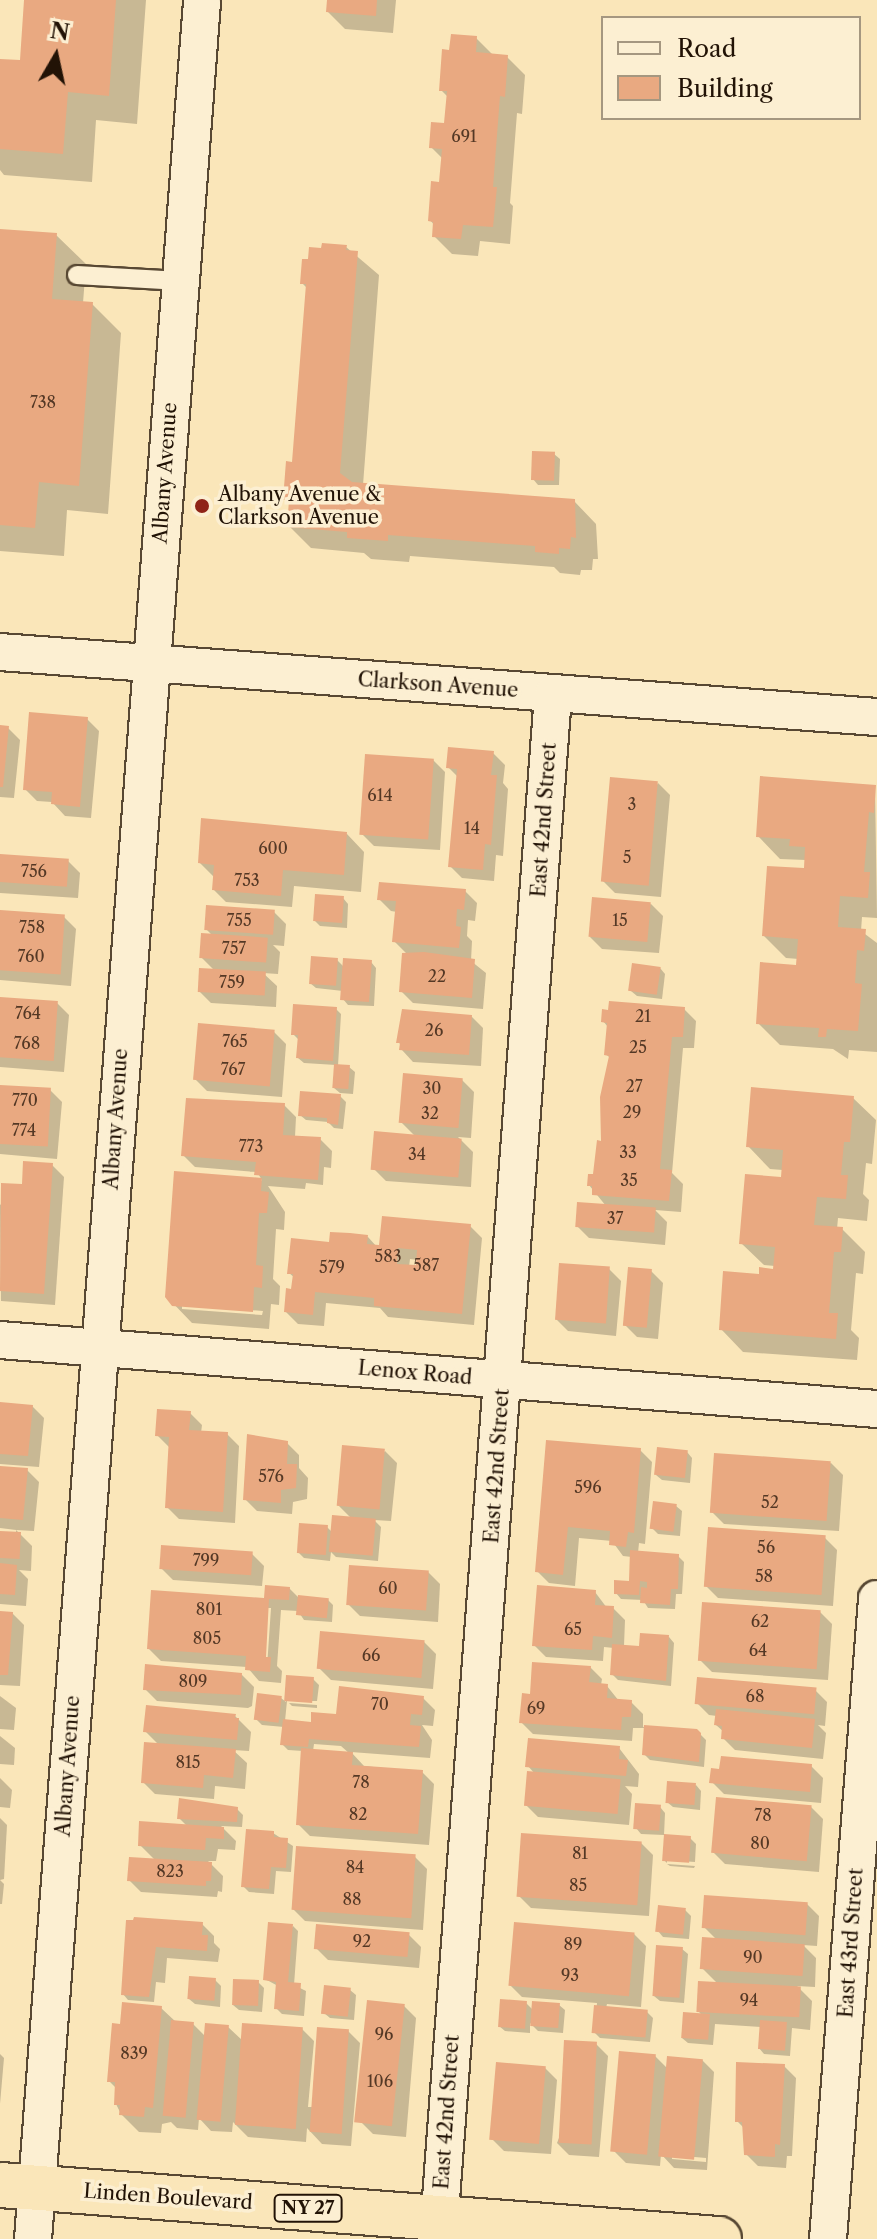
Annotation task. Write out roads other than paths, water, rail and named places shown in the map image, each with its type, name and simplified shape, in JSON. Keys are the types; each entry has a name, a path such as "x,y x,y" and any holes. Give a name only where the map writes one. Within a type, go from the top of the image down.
{"highway":[{"name":"Linden Boulevard","path":"18,2186 438,2229 719,2239"}],"street":[{"name":"Albany Avenue","path":"33,2239 18,2186 99,1347 202,0"},
{"name":"Clarkson Avenue","path":"0,652 877,717"},
{"name":"East 42nd Street","path":"438,2229 553,694"},
{"name":"Lenox Road","path":"0,1340 877,1409"},
{"name":"East 43rd Street","path":"828,2239 877,1599"}],"lane":[{"path":"77,275 180,281"}],"place":[{"name":"Albany Avenue & Clarkson Avenue","path":"202,506"}]}
